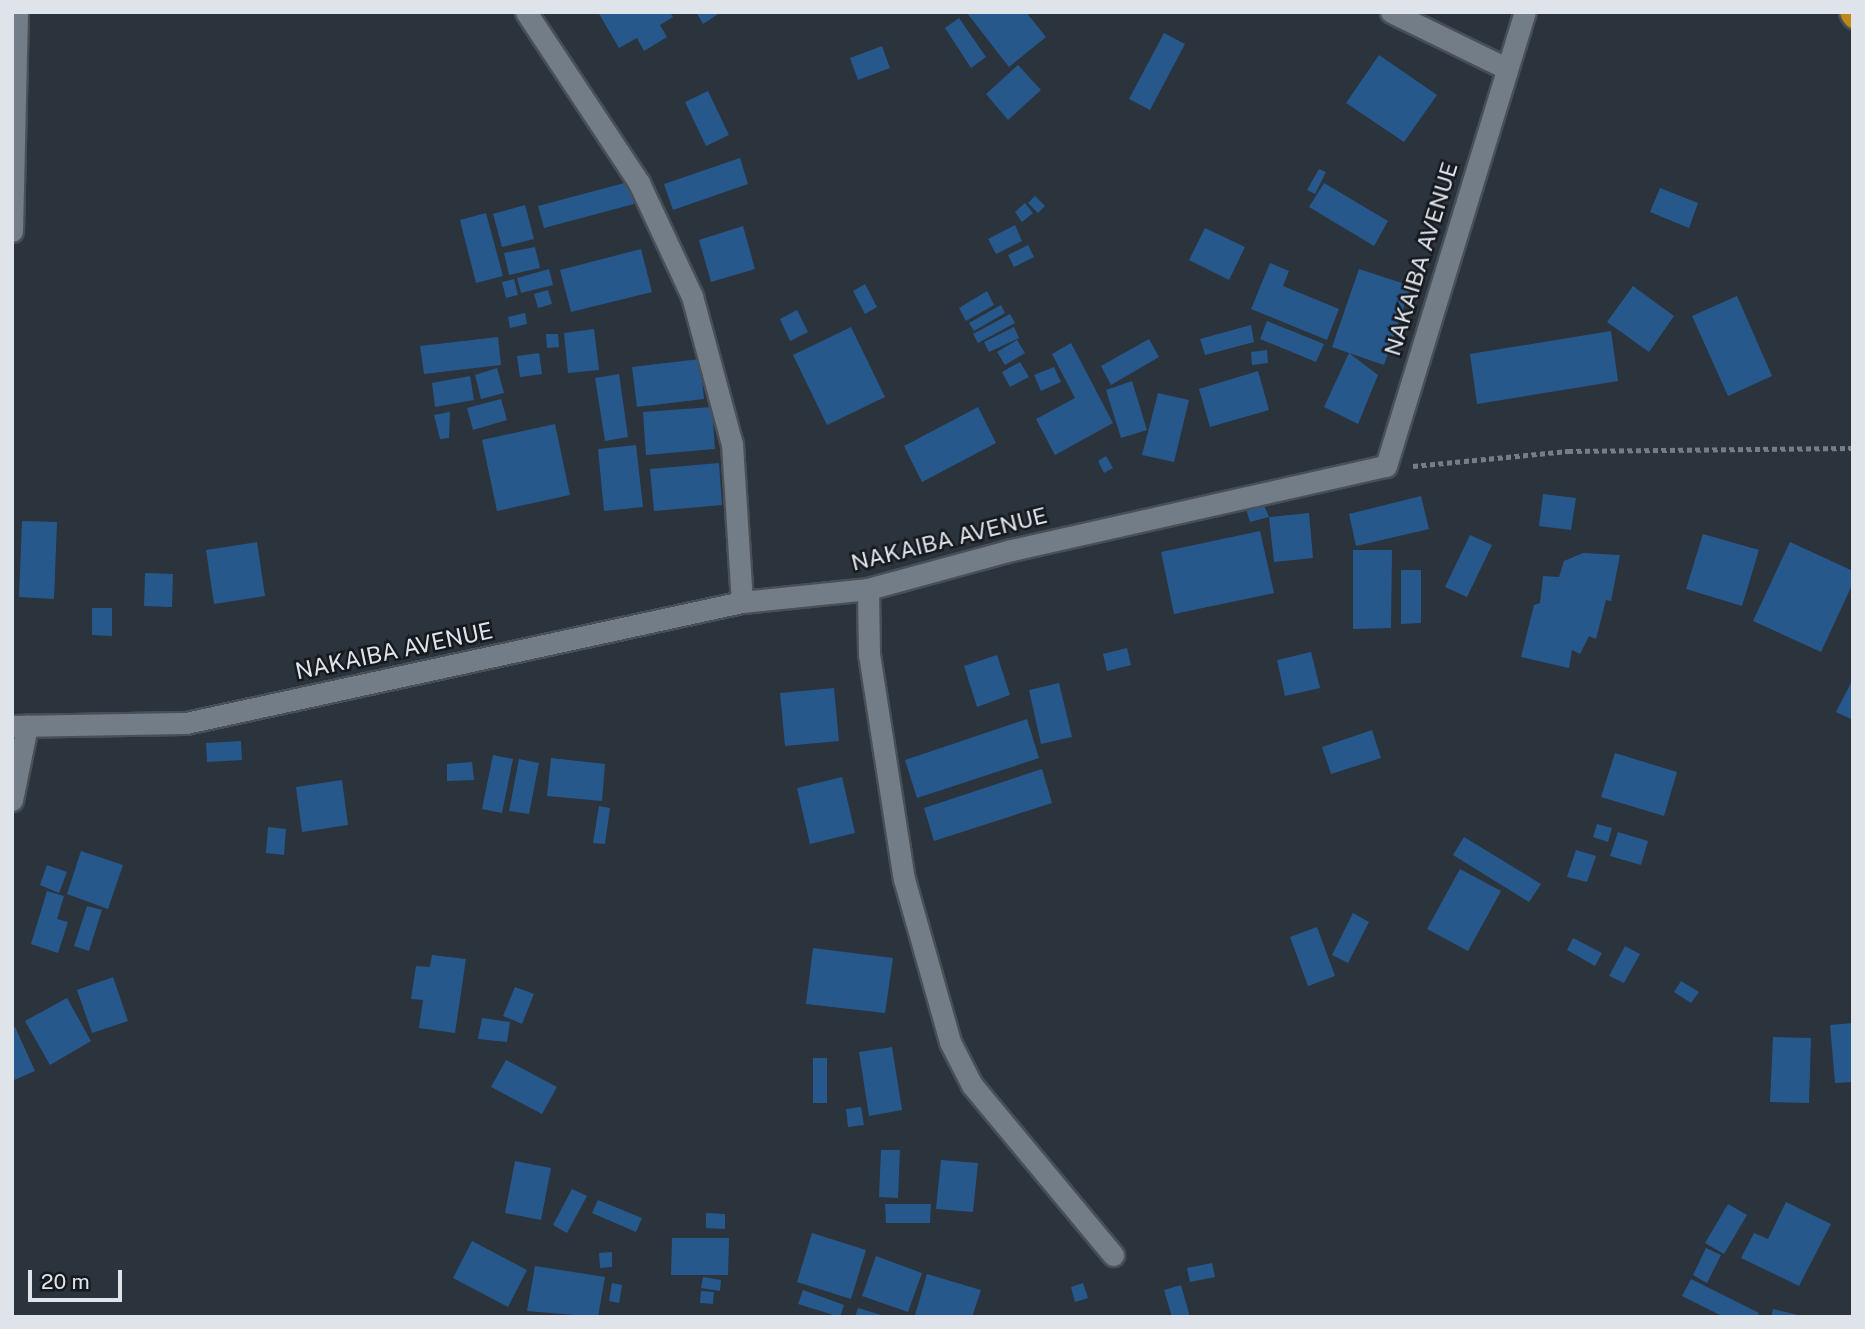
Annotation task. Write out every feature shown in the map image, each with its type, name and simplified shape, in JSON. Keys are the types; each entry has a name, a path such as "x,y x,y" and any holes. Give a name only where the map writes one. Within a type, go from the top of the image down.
{"highway":[{"path":"1850,12 1853,17"}],"street":[{"path":"12,231 17,12"},
{"path":"526,12 639,183 692,296 732,444 742,602"},
{"path":"1391,12 1506,68"},
{"name":"NAKAIBA AVENUE","path":"19,726 186,723 742,602 869,589 1012,550 1386,466 1525,12"},
{"path":"869,589 869,654 904,879 950,1042 972,1085 1114,1255"},
{"path":"12,800 19,726"}],"path":[{"path":"1386,466 1568,451 1853,448"}],"building":[{"path":"598,12 670,12 673,17 660,25 667,37 644,51 637,38 619,48"},
{"path":"696,12 721,12 703,24"},
{"path":"1026,12 1046,37 1009,67 967,13"},
{"path":"959,18 986,57 971,68 945,28"},
{"path":"1164,33 1185,44 1150,110 1129,99"},
{"path":"882,46 890,68 858,80 850,58"},
{"path":"1379,55 1437,95 1404,142 1346,103"},
{"path":"1018,65 1041,90 1008,120 986,94"},
{"path":"708,91 729,135 706,146 685,102"},
{"path":"740,158 748,184 673,210 664,184"},
{"path":"1319,169 1326,172 1315,194 1307,190"},
{"path":"628,182 634,204 544,228 538,206"},
{"path":"1324,183 1388,221 1374,246 1309,207"},
{"path":"1660,188 1698,203 1689,228 1650,212"},
{"path":"1035,196 1045,206 1038,213 1028,203"},
{"path":"1025,203 1033,213 1022,222 1015,212"},
{"path":"525,205 534,239 502,247 493,214"},
{"path":"486,213 503,276 476,283 460,220"},
{"path":"1015,225 1022,241 996,254 988,239"},
{"path":"743,226 755,269 711,282 699,240"},
{"path":"1205,228 1245,247 1229,280 1189,260"},
{"path":"1028,245 1034,257 1014,267 1008,255"},
{"path":"535,247 540,268 509,275 504,253"},
{"path":"641,249 652,292 571,312 560,270"},
{"path":"1270,263 1289,271 1283,286 1339,309 1327,340 1251,309"},
{"path":"549,269 553,285 521,293 517,278"},
{"path":"1359,269 1411,286 1384,365 1332,347"},
{"path":"514,279 518,295 506,298 502,282"},
{"path":"865,284 877,307 865,314 853,291"},
{"path":"1633,286 1674,316 1649,352 1607,322"},
{"path":"548,290 552,304 538,308 534,294"},
{"path":"987,291 994,305 966,321 959,308"},
{"path":"1737,296 1772,376 1728,396 1692,316"},
{"path":"1001,305 1005,313 974,331 969,323"},
{"path":"797,310 808,332 790,341 780,319"},
{"path":"525,313 527,324 510,328 508,317"},
{"path":"1010,314 1015,323 978,343 973,334"},
{"path":"1267,321 1324,344 1316,362 1260,339"},
{"path":"1251,325 1254,342 1205,355 1200,339"},
{"path":"851,327 885,397 827,425 793,355"},
{"path":"1014,327 1019,338 989,352 984,342"},
{"path":"594,329 599,370 568,373 564,333"},
{"path":"1611,331 1618,381 1477,404 1470,354"},
{"path":"546,334 558,334 559,347 547,348"},
{"path":"498,337 501,365 424,374 420,346"},
{"path":"1149,339 1159,357 1111,385 1101,366"},
{"path":"1017,340 1025,353 1005,365 997,352"},
{"path":"1071,343 1113,423 1055,455 1036,419 1075,398 1052,354"},
{"path":"1267,350 1268,363 1252,365 1251,352"},
{"path":"539,353 542,374 520,377 517,356"},
{"path":"1349,353 1378,375 1358,424 1324,407"},
{"path":"700,359 704,399 637,407 632,367"},
{"path":"1020,362 1029,377 1010,387 1002,372"},
{"path":"1054,367 1061,382 1041,391 1034,375"},
{"path":"497,368 504,393 481,399 475,375"},
{"path":"1258,371 1269,410 1210,427 1199,389"},
{"path":"619,374 628,437 605,441 595,378"},
{"path":"470,376 474,400 435,407 432,383"},
{"path":"1132,381 1147,430 1121,438 1106,390"},
{"path":"1158,393 1189,400 1174,462 1142,455"},
{"path":"501,399 507,420 473,430 467,408"},
{"path":"712,407 715,449 646,455 643,412"},
{"path":"978,407 996,443 922,482 904,446"},
{"path":"450,412 449,438 440,439 434,415"},
{"path":"555,424 570,495 497,511 482,440"},
{"path":"636,445 643,507 604,511 598,449"},
{"path":"1106,456 1113,468 1104,473 1098,461"},
{"path":"719,463 722,505 654,511 650,469"},
{"path":"1543,494 1576,498 1571,530 1539,526"},
{"path":"1421,496 1429,529 1356,546 1349,514"},
{"path":"1263,503 1269,517 1250,522 1246,509"},
{"path":"1309,513 1313,558 1274,562 1269,517"},
{"path":"22,521 57,522 54,599 19,597"},
{"path":"1260,531 1274,593 1174,614 1161,552"},
{"path":"1703,534 1759,550 1742,606 1686,589"},
{"path":"1470,535 1492,545 1467,597 1445,587"},
{"path":"257,542 265,596 214,604 206,550"},
{"path":"1790,542 1853,571 1853,583 1821,652 1753,621"},
{"path":"1353,550 1392,550 1391,628 1353,629"},
{"path":"1583,553 1620,555 1611,601 1606,600 1596,639 1589,636 1580,654 1572,650 1569,668 1521,657 1534,605 1540,603 1543,576 1559,577 1564,561"},
{"path":"1401,570 1421,570 1421,623 1401,624"},
{"path":"145,573 173,574 172,607 144,606"},
{"path":"92,608 112,608 112,636 92,635"},
{"path":"1127,648 1131,665 1107,671 1103,654"},
{"path":"1311,652 1320,688 1285,696 1277,660"},
{"path":"997,655 1010,695 977,707 964,666"},
{"path":"1853,679 1853,720 1836,712"},
{"path":"1059,683 1072,737 1041,744 1029,690"},
{"path":"834,688 839,741 785,746 780,693"},
{"path":"1027,719 1039,758 917,798 905,760"},
{"path":"1372,730 1381,758 1331,774 1322,747"},
{"path":"241,741 242,760 207,762 206,743"},
{"path":"1615,753 1677,772 1664,816 1601,797"},
{"path":"493,755 513,759 502,813 482,809"},
{"path":"551,758 605,764 602,801 547,796"},
{"path":"519,759 539,763 529,814 509,811"},
{"path":"472,762 474,780 447,781 447,764"},
{"path":"1042,769 1052,803 934,841 924,808"},
{"path":"842,777 855,833 810,844 797,788"},
{"path":"342,780 348,825 302,832 296,787"},
{"path":"599,806 610,808 605,844 593,843"},
{"path":"1597,824 1612,828 1608,842 1593,837"},
{"path":"268,827 286,829 284,855 266,853"},
{"path":"1618,832 1648,841 1641,865 1610,856"},
{"path":"1464,837 1541,884 1529,902 1453,855"},
{"path":"1576,850 1596,856 1587,882 1567,877"},
{"path":"81,851 123,865 108,909 67,894"},
{"path":"47,865 67,872 59,893 40,885"},
{"path":"1460,869 1501,891 1468,951 1427,929"},
{"path":"47,891 64,896 57,919 68,922 58,953 31,944"},
{"path":"87,906 102,910 89,951 74,946"},
{"path":"1353,913 1369,922 1348,963 1332,955"},
{"path":"1317,927 1335,976 1308,986 1290,937"},
{"path":"1573,938 1602,953 1595,966 1567,950"},
{"path":"1625,946 1640,954 1624,983 1609,976"},
{"path":"813,948 893,958 885,1013 806,1004"},
{"path":"432,955 466,959 455,1033 419,1028 423,1000 411,999 416,966 430,967"},
{"path":"113,977 128,1021 92,1033 77,990"},
{"path":"1681,981 1699,992 1691,1003 1674,992"},
{"path":"515,987 534,994 522,1024 503,1016"},
{"path":"67,998 91,1041 50,1065 25,1021"},
{"path":"482,1018 510,1022 507,1042 478,1039"},
{"path":"1853,1023 1853,1082 1835,1083 1830,1025"},
{"path":"15,1027 35,1071 12,1081 12,1028"},
{"path":"1773,1037 1811,1038 1809,1103 1770,1102"},
{"path":"892,1047 902,1110 869,1116 859,1052"},
{"path":"813,1058 827,1058 827,1103 813,1103"},
{"path":"506,1060 557,1087 542,1114 491,1087"},
{"path":"861,1107 864,1125 848,1127 846,1109"},
{"path":"881,1150 900,1150 898,1198 879,1197"},
{"path":"941,1160 978,1163 973,1212 936,1209"},
{"path":"515,1161 551,1168 541,1220 505,1213"},
{"path":"572,1189 587,1196 567,1233 553,1225"},
{"path":"598,1200 642,1218 636,1232 592,1213"},
{"path":"1786,1202 1831,1224 1799,1286 1741,1258 1754,1233 1768,1239"},
{"path":"885,1204 931,1204 930,1223 886,1223"},
{"path":"1728,1204 1747,1215 1724,1254 1705,1243"},
{"path":"706,1213 725,1214 725,1229 706,1228"},
{"path":"812,1233 866,1250 851,1299 797,1282"},
{"path":"672,1238 729,1238 728,1275 671,1275"},
{"path":"472,1241 527,1270 508,1307 453,1278"},
{"path":"1706,1248 1721,1255 1707,1283 1693,1275"},
{"path":"612,1252 612,1267 600,1268 599,1253"},
{"path":"876,1256 922,1273 908,1312 862,1296"},
{"path":"1212,1263 1215,1277 1190,1282 1187,1268"},
{"path":"535,1266 605,1277 598,1317 527,1311"},
{"path":"927,1274 981,1290 972,1317 915,1315"},
{"path":"703,1277 721,1280 720,1291 701,1288"},
{"path":"1691,1279 1759,1313 1757,1317 1724,1317 1682,1296"},
{"path":"612,1283 622,1285 619,1303 609,1301"},
{"path":"1083,1283 1088,1298 1075,1302 1071,1287"},
{"path":"1181,1285 1190,1317 1172,1317 1164,1290"},
{"path":"803,1290 844,1305 840,1317 798,1304"},
{"path":"701,1291 714,1292 713,1304 700,1303"},
{"path":"858,1308 885,1316 885,1317 855,1317"},
{"path":"1773,1309 1802,1316 1802,1317 1771,1317"}]}
